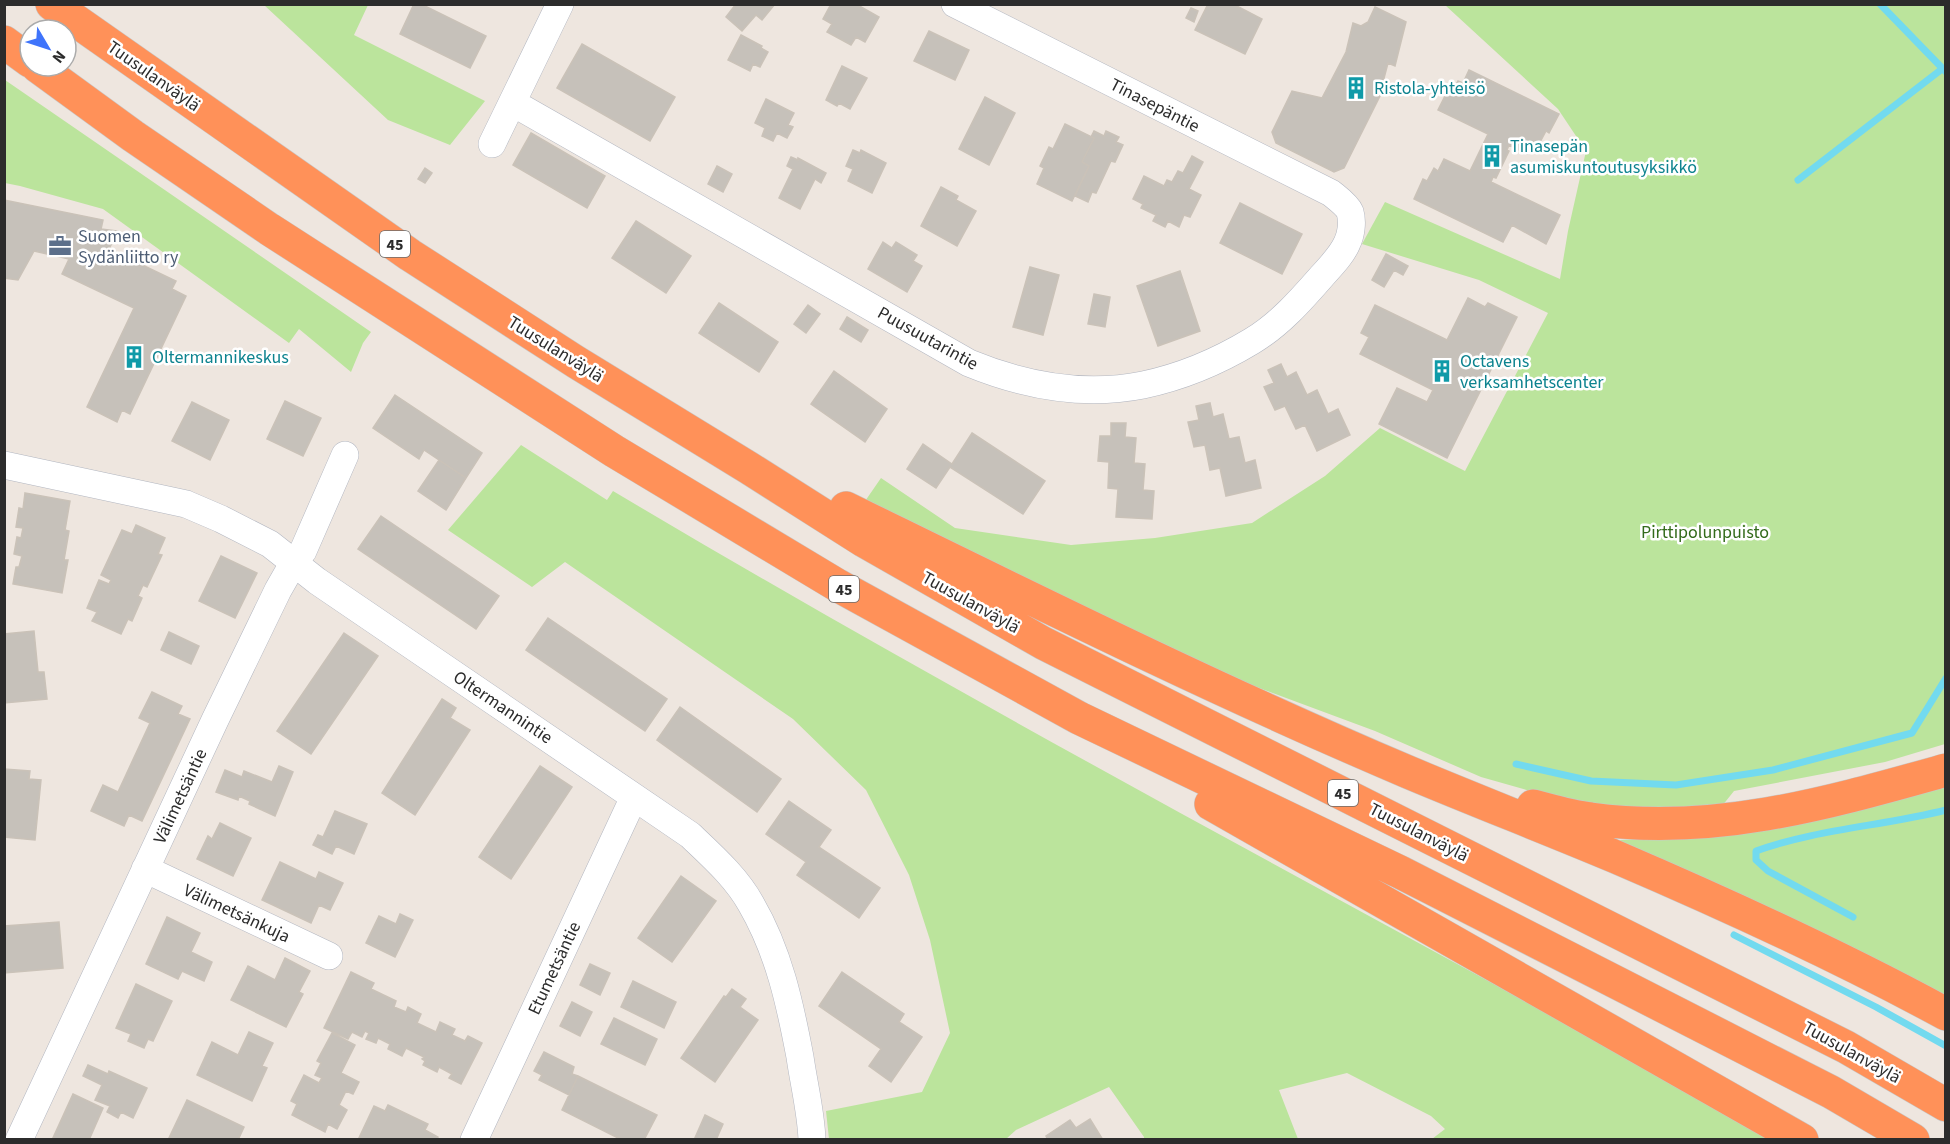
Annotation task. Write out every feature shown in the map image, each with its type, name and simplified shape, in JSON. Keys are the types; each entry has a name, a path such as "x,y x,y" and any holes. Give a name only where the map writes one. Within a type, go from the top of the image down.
{"highway":[{"name":"Tuusulanväylä","path":"52,4 410,255 864,542 1043,643 1846,1047 1946,1105"},
{"path":"4,42 18,52"},
{"name":"45","path":"53,78 133,136 269,229 614,451 837,585 1079,717 1400,872 1831,1092 1913,1140"},
{"path":"749,468 843,506 1183,672 1407,772 1614,856 1722,904 1836,957 1946,1014"},
{"path":"1079,717 1189,791 1802,1140"},
{"path":"1407,772 1527,805 1590,819 1671,824 1742,819 1832,802 1946,770"}],"street":[{"path":"492,144 560,4"},
{"name":"Tinasepäntie","path":"955,4 1331,193 1350,212"},
{"name":"Puusuutarintie","path":"513,103 969,363 1024,382 1055,388 1086,391 1142,385 1219,359 1253,341 1296,306 1346,246 1351,233 1350,212"},
{"name":"Välimetsäntie","path":"19,1140 215,720 278,590 303,551 345,455"},
{"name":"Oltermannintie","path":"4,465 186,504 270,544 317,581 690,835 716,859 751,903 781,971 790,1002 812,1140"},
{"name":"Etumetsäntie","path":"474,1140 634,797"},
{"name":"Välimetsänkuja","path":"145,869 329,956"}],"green space":[{"path":"264,5 368,5 354,35 485,101 450,145 388,120"},
{"name":"Pirttipolunpuisto","path":"1445,5 1945,5 1945,744 1885,762 1734,791 1722,806 1629,810 1530,791 1481,777 1375,731 1208,669 861,507 881,478 955,528 1071,545 1155,538 1252,523 1325,476 1380,428 1465,471 1548,313 1479,280 1362,244 1385,202 1560,279 1586,151 1558,109"},
{"path":"5,80 371,332 363,343 351,372 299,329 289,343 103,209 5,183"},
{"path":"521,445 607,500 613,491 1019,724 1773,1139 1432,1139 1445,1129 1431,1116 1347,1073 1279,1090 1298,1139 1144,1139 1109,1087 1016,1130 1006,1139 829,1139 826,1111 922,1092 950,1033 930,940 909,875 866,790 793,719 565,562 532,587 448,530"},
{"path":"1945,785 1945,1006 1605,841 1639,839"}],"building":[{"path":"414,4 421,4 486,36 470,68 400,34"},
{"path":"736,4 775,4 762,20 756,15 742,31 726,17"},
{"path":"831,4 856,4 879,17 865,42 856,37 851,45 827,32 832,24 823,19"},
{"path":"1208,4 1233,4 1262,19 1245,54 1195,30"},
{"name":"Ristola-yhteisö","path":"1375,7 1406,22 1395,66 1388,63 1383,82 1386,84 1344,168 1334,172 1276,143 1272,132 1292,91 1322,98 1346,52 1353,23 1361,26 1368,22"},
{"path":"1191,8 1198,11 1194,22 1186,18"},
{"path":"929,31 969,50 955,80 914,61"},
{"path":"741,35 762,46 761,48 768,52 760,67 753,64 750,71 728,60"},
{"path":"582,44 675,97 650,141 557,88"},
{"path":"842,66 867,78 850,109 826,100"},
{"name":"Tinasepän asumiskuntoutusyksikkö","path":"1469,70 1559,114 1549,133 1546,131 1539,144 1534,141 1527,154 1509,145 1507,150 1509,151 1496,178 1493,177 1491,182 1560,215 1546,244 1512,225 1503,242 1414,199 1423,179 1427,181 1434,168 1438,171 1444,159 1470,171 1488,134 1438,110 1448,90 1452,92 1458,81 1463,83"},
{"path":"985,97 1015,113 989,165 959,149"},
{"path":"766,99 794,113 788,125 793,127 787,138 777,133 773,141 762,136 765,128 755,123"},
{"path":"1065,124 1094,138 1082,162 1089,166 1072,201 1037,184 1044,168 1040,166 1049,147 1053,149"},
{"path":"1094,131 1104,136 1106,131 1119,137 1116,142 1123,145 1115,162 1111,161 1096,193 1092,192 1088,202 1075,196 1089,166 1082,162 1094,138 1091,137"},
{"path":"531,133 605,176 587,208 513,165"},
{"path":"853,150 860,153 861,150 886,163 872,193 848,181 853,169 846,166"},
{"path":"1192,156 1203,162 1189,189 1201,195 1190,217 1184,215 1179,227 1168,221 1165,227 1153,221 1156,215 1141,208 1143,204 1133,199 1144,176 1164,186 1167,180 1172,182 1178,171 1183,173"},
{"path":"791,157 798,160 798,158 826,173 821,183 815,179 800,209 779,198 793,169 787,166"},
{"path":"717,166 732,174 723,192 708,184"},
{"path":"425,168 432,173 425,183 418,179"},
{"path":"941,187 958,196 956,200 976,211 957,246 921,226"},
{"name":"Oltermannikeskus","path":"4,200 103,220 101,229 118,231 109,249 176,281 172,289 186,296 130,414 122,410 117,422 87,407 134,308 62,274 69,259 34,251 18,280 4,278"},
{"path":"1240,203 1302,234 1282,274 1220,243"},
{"path":"636,221 691,256 666,293 612,258"},
{"path":"883,242 892,248 896,242 917,255 913,261 922,266 907,292 868,269"},
{"path":"1386,254 1408,266 1403,275 1394,270 1384,287 1372,280"},
{"path":"1030,267 1059,275 1043,335 1013,327"},
{"path":"1180,271 1200,331 1158,346 1137,286"},
{"path":"1094,294 1110,297 1105,327 1088,324"},
{"name":"Octavens verksamhetscenter","path":"1468,298 1485,307 1488,303 1517,317 1447,458 1379,424 1397,388 1427,402 1433,390 1360,354 1369,337 1361,333 1375,305 1447,340"},
{"path":"719,303 778,342 759,372 699,333"},
{"path":"808,305 820,314 806,333 794,324"},
{"path":"847,317 868,330 861,342 840,329"},
{"path":"1281,364 1287,377 1296,372 1307,395 1317,390 1328,414 1338,409 1350,435 1317,451 1305,425 1296,429 1285,406 1275,410 1264,387 1274,383 1268,370"},
{"path":"834,371 887,409 865,442 811,404"},
{"path":"395,395 482,453 466,478 424,450 419,459 373,428"},
{"path":"285,401 321,418 303,456 267,439"},
{"path":"192,402 229,420 210,460 172,441"},
{"path":"1210,403 1213,417 1223,414 1229,439 1239,437 1245,463 1255,460 1261,488 1226,496 1220,468 1210,470 1205,445 1194,447 1188,422 1199,420 1196,406"},
{"path":"1111,423 1126,423 1125,437 1136,438 1134,463 1145,464 1143,490 1154,491 1152,519 1116,517 1118,489 1108,488 1109,462 1098,461 1100,436 1111,436"},
{"path":"972,433 1045,481 1023,514 950,467 936,488 907,469 923,444 952,464"},
{"path":"439,460 466,478 446,510 418,491"},
{"path":"25,493 70,501 65,530 69,531 64,560 68,560 62,593 13,584 16,567 19,567 22,556 14,554 17,537 21,538 23,528 16,527 19,508 23,509"},
{"path":"381,516 499,596 476,629 358,549"},
{"path":"136,525 165,538 158,554 162,555 147,587 143,585 138,596 142,598 132,621 128,619 121,634 92,621 97,612 87,608 99,580 109,584 111,580 101,575 122,530 132,534"},
{"path":"221,556 257,573 235,618 199,601"},
{"path":"548,618 667,699 645,731 526,650"},
{"path":"34,631 38,672 44,672 47,699 4,703 4,634"},
{"path":"169,632 199,646 191,664 161,650"},
{"path":"344,633 378,656 311,754 277,731"},
{"path":"152,692 182,706 178,714 190,719 142,821 129,815 124,826 91,811 103,785 118,792 150,723 139,718"},
{"path":"442,699 456,708 450,718 470,730 415,815 382,793"},
{"path":"680,707 781,779 757,812 657,740"},
{"path":"279,766 293,772 275,816 249,804 250,801 239,796 238,800 216,792 225,770 242,777 244,771 272,782"},
{"path":"540,766 572,787 511,879 479,857"},
{"path":"4,769 30,771 29,779 41,780 35,840 4,837"},
{"path":"789,801 831,830 819,847 880,888 859,918 797,875 806,862 766,834"},
{"path":"335,811 367,824 354,854 336,846 332,854 313,845 318,835 323,837"},
{"path":"220,823 251,838 233,876 197,859 208,836 212,839"},
{"path":"280,862 316,879 319,872 343,883 330,910 319,905 311,923 262,900"},
{"path":"681,876 716,901 672,962 638,938"},
{"path":"400,914 413,920 395,957 366,943 379,916 396,924"},
{"path":"167,917 200,933 191,952 212,962 204,981 182,971 178,979 146,964"},
{"path":"59,922 63,968 4,973 4,926"},
{"path":"285,958 310,971 299,992 303,994 286,1027 231,1000 248,966 275,980"},
{"path":"590,964 610,973 600,995 580,985"},
{"path":"351,972 374,983 371,989 396,1001 394,1007 406,1012 408,1007 421,1014 417,1023 436,1032 440,1022 455,1029 452,1035 465,1041 468,1036 482,1043 461,1084 449,1078 452,1074 439,1067 437,1072 423,1065 424,1057 406,1048 402,1056 388,1049 390,1044 378,1038 376,1043 366,1039 369,1033 365,1031 362,1037 352,1032 348,1039 324,1028"},
{"path":"842,972 904,1014 899,1022 922,1037 891,1082 869,1066 881,1049 819,1006"},
{"path":"633,981 676,1002 664,1028 621,1007"},
{"path":"136,984 172,1001 153,1041 148,1039 144,1048 128,1041 131,1034 116,1028"},
{"path":"732,989 746,999 740,1007 758,1020 715,1082 681,1058 724,996 726,997"},
{"path":"572,1002 592,1012 580,1036 560,1026"},
{"path":"614,1018 657,1039 645,1065 601,1044"},
{"path":"249,1032 273,1043 262,1066 267,1068 252,1101 197,1075 212,1042 238,1055"},
{"path":"332,1033 355,1045 341,1073 359,1082 353,1094 346,1091 339,1105 347,1110 337,1129 328,1124 325,1132 292,1115 297,1104 291,1101 304,1075 319,1083 322,1078 315,1075 321,1063 317,1061"},
{"path":"544,1052 574,1067 572,1074 578,1076 569,1095 539,1080 542,1075 534,1071"},
{"path":"88,1065 108,1074 109,1071 147,1088 133,1118 121,1112 118,1118 107,1112 110,1106 95,1100 102,1085 83,1076"},
{"path":"578,1076 657,1115 644,1140 622,1140 562,1110"},
{"path":"73,1094 103,1108 89,1140 52,1140"},
{"path":"187,1100 244,1127 238,1140 168,1140"},
{"path":"388,1105 428,1124 425,1130 438,1137 437,1140 358,1140 374,1106 385,1111"},
{"path":"705,1115 723,1124 716,1140 694,1140"},
{"path":"1090,1119 1103,1140 1048,1140 1046,1136 1070,1120 1076,1128"}],"waterway":[{"path":"1880,4 1946,72"},
{"path":"1798,180 1942,69"},
{"path":"1516,764 1591,781 1676,785 1773,770 1912,733 1946,678"},
{"path":"1853,917 1768,871 1756,860 1756,851 1826,833 1946,810"},
{"path":"1734,935 1876,1007 1946,1046"}],"place":[{"name":"Ristola-yhteisö","path":"1356,88"},
{"name":"Tinasepän asumiskuntoutusyksikkö","path":"1492,156"},
{"name":"Suomen Sydänliitto ry","path":"60,246"},
{"name":"Oltermannikeskus","path":"134,357"},
{"name":"Octavens verksamhetscenter","path":"1442,371"}]}
